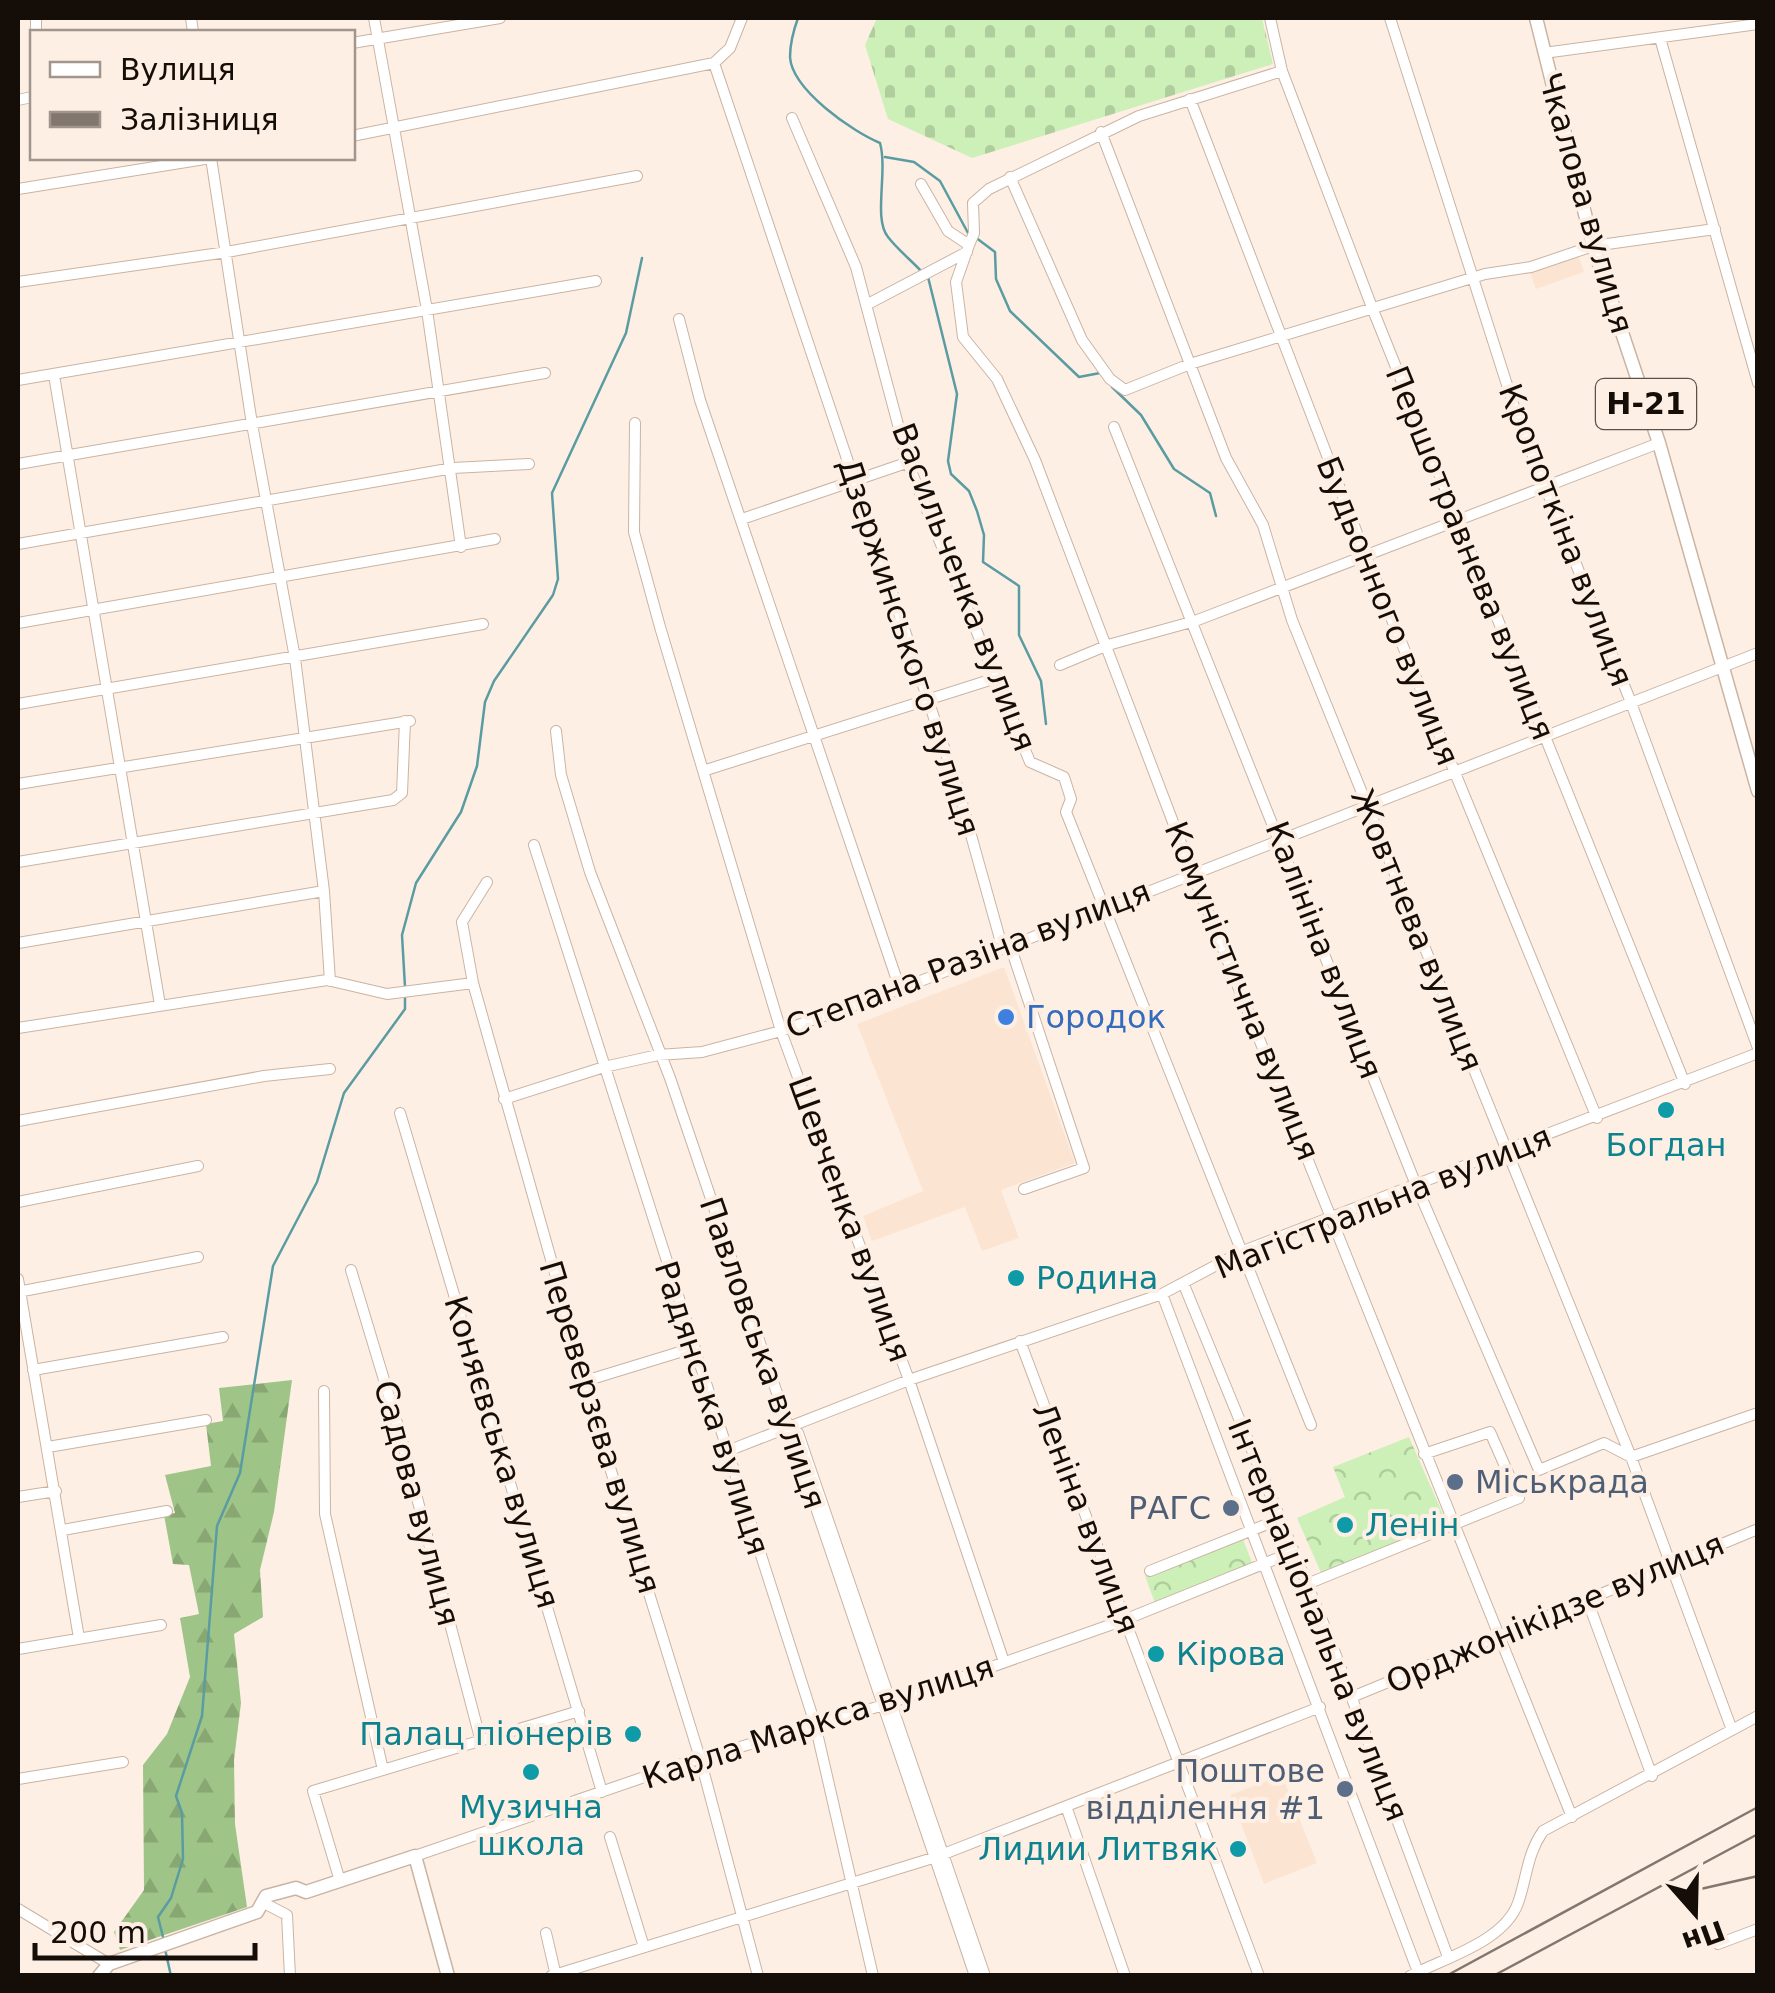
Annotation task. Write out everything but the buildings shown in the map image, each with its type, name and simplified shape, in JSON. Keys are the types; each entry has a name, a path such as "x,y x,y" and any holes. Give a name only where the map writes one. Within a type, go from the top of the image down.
{"main road":[{"name":"Чкалова вулиця","path":"1536,18 1592,246 1658,443 1758,791"},
{"name":"Карла Маркса вулиця","path":"260,1907 266,1896 296,1888 306,1892 415,1856"},
{"path":"415,1856 448,1976"},
{"path":"103,1972 260,1907"}],"street":[{"path":"374,18 440,388 461,548"},
{"path":"355,42 500,18"},
{"path":"355,136 714,62 730,48 742,18"},
{"name":"Першотравнева вулиця","path":"1270,18 1282,70 1373,310 1684,1084"},
{"name":"Кропоткіна вулиця","path":"1390,18 1470,278 1758,1050"},
{"path":"1544,53 1758,24"},
{"path":"1660,38 1758,383"},
{"name":"Дзержинського вулиця","path":"714,62 960,792 1000,940 1010,944 1084,1168 1024,1190"},
{"path":"1282,70 1100,132 1010,178 1082,340 1110,379 1124,390 1190,364 1470,278 1531,267 1592,246 1715,229"},
{"name":"Будьонного вулиця","path":"1190,100 1364,554 1597,1118"},
{"name":"Васильченка вулиця","path":"792,118 844,233 908,462 992,679 1030,762 1064,777 1071,799 1066,812 1312,1425"},
{"name":"Жовтнева вулиця","path":"1100,132 1226,458 1263,525 1280,585 1504,1152 1631,1456 1732,1730"},
{"path":"18,189 199,160"},
{"path":"211,160 252,424 295,658 324,891 330,980"},
{"path":"18,282 227,252 637,176"},
{"name":"Комуністична вулиця","path":"1010,178 974,204 971,242 956,282 962,337 1005,395 1035,460 1192,872 1572,1817"},
{"path":"921,184 948,230 971,242"},
{"path":"866,305 971,242"},
{"path":"18,380 596,282"},
{"path":"679,319 700,400 900,989"},
{"path":"18,464 440,388 546,373"},
{"path":"54,374 160,1005"},
{"name":"Шевченка вулиця","path":"635,423 634,532 781,1032 908,1380 1004,1662"},
{"name":"Калініна вулиця","path":"1114,427 1195,621 1416,1185 1539,1470 1604,1442 1631,1456"},
{"path":"1060,665 1108,645 1195,621 1280,585 1658,443"},
{"path":"742,519 908,462"},
{"path":"18,544 453,468 530,464"},
{"path":"18,623 495,539"},
{"path":"18,704 483,624"},
{"name":"Степана Разіна вулиця","path":"504,1099 604,1067 658,1054 702,1052 781,1032 900,989 1758,652"},
{"path":"706,770 992,679"},
{"path":"18,784 408,721 402,793 394,800 18,862"},
{"name":"Павловська вулиця","path":"556,731 561,775 590,872 670,1078 985,1976"},
{"name":"Радянська вулиця","path":"534,846 815,1724 872,1976"},
{"name":"Переверзєва вулиця","path":"487,882 462,922 472,982 585,1381 700,1758 758,1976"},
{"path":"18,943 324,891"},
{"path":"18,1028 330,980 386,994 472,982"},
{"name":"Магістральна вулиця","path":"726,1452 908,1380 1162,1294 1243,1251 1597,1118 1758,1050"},
{"path":"18,1121 264,1076 330,1068"},
{"name":"Коняєвська вулиця","path":"400,1113 602,1792"},
{"path":"18,1202 198,1166"},
{"path":"18,1292 198,1257"},
{"name":"Садова вулиця","path":"351,1270 400,1434 480,1738"},
{"path":"18,1279 80,1638"},
{"name":"Інтернаціональна вулиця","path":"1184,1285 1352,1697 1448,1957"},
{"name":"Інтернаціональна вулиця","path":"1162,1294 1320,1707 1414,1974"},
{"path":"32,1370 224,1337"},
{"name":"Леніна вулиця","path":"1020,1341 1259,1976"},
{"path":"585,1381 693,1348"},
{"path":"324,1391 325,1514 383,1770"},
{"path":"1631,1456 1758,1413"},
{"path":"48,1447 206,1420"},
{"path":"1307,1584 1519,1498 1495,1436 1487,1431 1424,1454"},
{"path":"18,1497 56,1491"},
{"path":"63,1530 167,1511"},
{"path":"1150,1571 1280,1519"},
{"name":"Орджонікідзе вулиця","path":"1352,1697 1758,1529"},
{"name":"Карла Маркса вулиця","path":"415,1856 700,1758 889,1703 1124,1620 1293,1552"},
{"path":"1588,1602 1652,1776"},
{"path":"18,1649 162,1625"},
{"path":"546,1933 554,1975 940,1856 1320,1707"},
{"path":"340,1882 313,1791 579,1711"},
{"path":"1414,1974 1498,1931 1510,1918 1530,1849 1543,1831 1758,1716"},
{"path":"18,1779 124,1762"},
{"path":"1067,1809 1124,1976"},
{"path":"610,1837 644,1947"},
{"name":"Павловська вулиця","path":"940,1856 975,1976"},
{"path":"260,1907 287,1915 290,1976"},
{"path":"18,1910 103,1972"},
{"path":"1718,1944 1758,1929"}],"shaded area":[{"path":"1578,254 1584,272 1536,289 1530,272"},
{"path":"1004,967 1075,1163 1001,1190 1019,1238 982,1251 965,1207 872,1241 863,1216 923,1191 857,1024"},
{"path":"1282,1775 1317,1863 1264,1884 1230,1795"}],"green space":[{"path":"877,18 1262,18 1273,64 972,158 888,119 865,45"},
{"path":"292,1380 274,1512 260,1570 263,1617 234,1634 241,1703 234,1760 235,1824 247,1907 120,1950 114,1932 144,1890 143,1765 167,1734 190,1677 180,1618 199,1614 189,1565 173,1564 164,1515 175,1513 165,1475 211,1466 206,1424 223,1421 219,1388"},
{"path":"1409,1437 1448,1526 1322,1575 1297,1518 1345,1497 1333,1467"},
{"path":"1243,1539 1253,1565 1155,1603 1145,1576"}],"waterway":[{"path":"798,18 790,52 793,70 826,108 880,143 884,229 922,272"},
{"path":"885,157 914,162 940,181 968,233"},
{"path":"975,237 995,252 996,279 1010,311 1079,377 1100,373"},
{"path":"405,987 402,935 416,883 461,812 477,766 485,702 494,681 553,595 558,579 552,493 626,333 642,258"},
{"path":"928,277 957,394 948,461 951,474 969,491 977,511 984,535 983,562 1019,586 1019,635 1041,681 1046,724"},
{"path":"1112,387 1141,415 1174,469 1210,493 1216,516"},
{"path":"164,1941 158,1917 171,1898 183,1859 182,1813 176,1796 202,1716 217,1526 240,1473 273,1266 317,1182 344,1093 405,1009 405,995"},
{"path":"165,1949 171,1976"}],"railway":[{"path":"1446,1976 1758,1807"},
{"path":"1493,1976 1758,1834"},
{"path":"1696,1890 1758,1876"}],"place":[{"name":"Городок","path":"1006,1017"},
{"name":"Богдан","path":"1666,1110"},
{"name":"Родина","path":"1016,1278"},
{"name":"Міськрада","path":"1455,1482"},
{"name":"РАГС","path":"1231,1508"},
{"name":"Ленін","path":"1345,1525"},
{"name":"Кірова","path":"1156,1654"},
{"name":"Палац піонерів","path":"633,1734"},
{"name":"Музична школа","path":"531,1772"},
{"name":"Поштове відділення #1","path":"1345,1789"},
{"name":"Лидии Литвяк","path":"1238,1849"}]}
